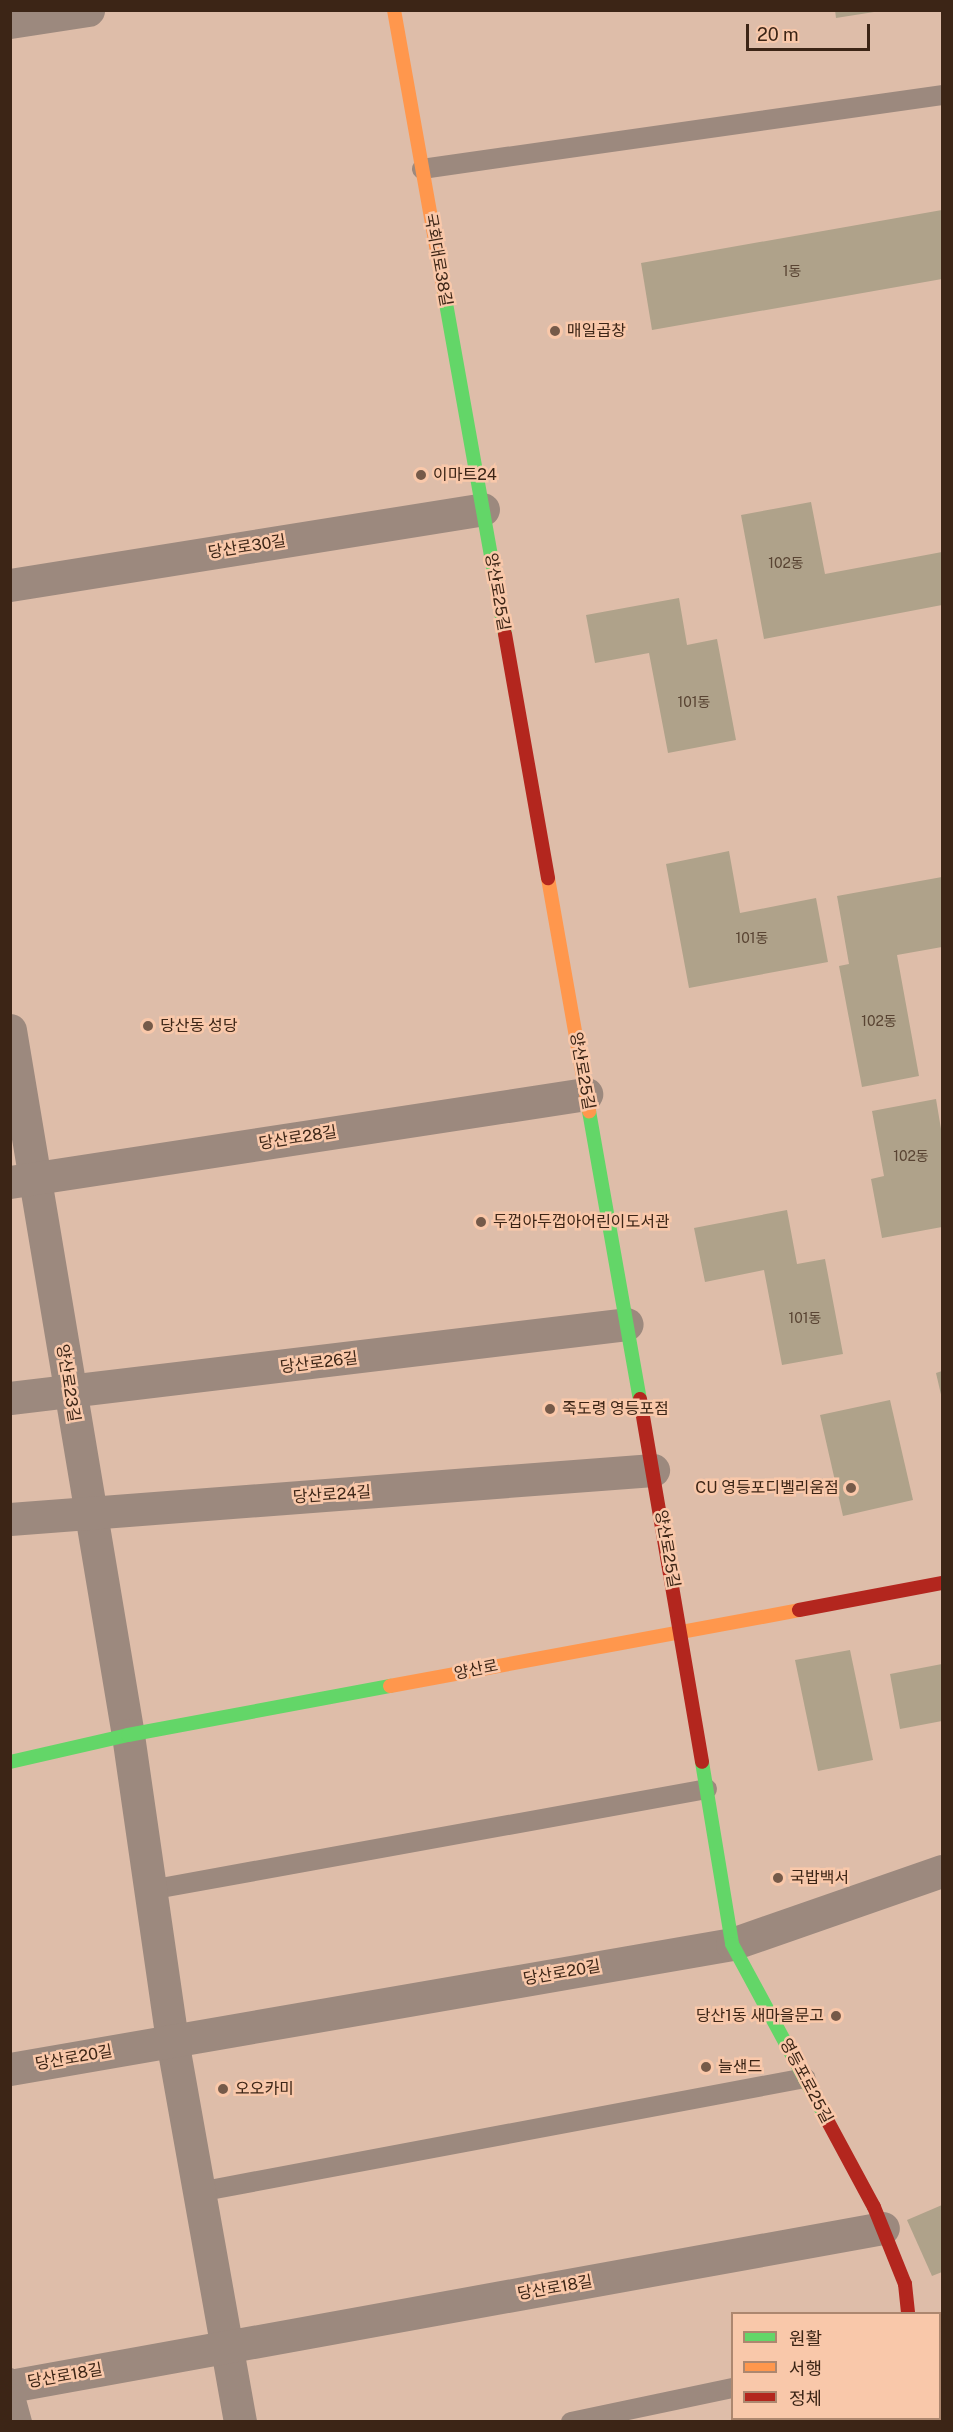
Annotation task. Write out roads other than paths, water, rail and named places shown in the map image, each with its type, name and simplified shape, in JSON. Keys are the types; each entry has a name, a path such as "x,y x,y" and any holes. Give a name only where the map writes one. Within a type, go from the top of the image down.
{"street":[{"path":"10,22 88,10"},
{"name":"국회대로38길","path":"394,10 483,509"},
{"name":"당산로30길","path":"10,585 483,509"},
{"name":"양산로25길","path":"483,509 681,1632"},
{"name":"양산로23길","path":"10,1030 24,1180 69,1394 128,1735"},
{"name":"당산로28길","path":"24,1180 586,1094"},
{"name":"당산로26길","path":"10,1398 69,1394 627,1324"},
{"name":"당산로24길","path":"10,1519 653,1470"},
{"name":"양산로","path":"10,1762 128,1735 942,1583"},
{"name":"영등포로25길","path":"681,1632 732,1944 883,2228 905,2284 908,2312"},
{"path":"128,1735 172,2040 240,2421"},
{"name":"당산로20길","path":"10,2069 732,1944 942,1871"},
{"name":"당산로18길","path":"11,2383 227,2347 883,2228"}],"lane":[{"path":"422,169 942,95"},
{"path":"150,1890 707,1789"},
{"path":"199,2192 804,2078"},
{"path":"11,2383 22,2421"},
{"path":"570,2421 731,2388"}],"place":[{"name":"매일곱창","path":"555,331"},
{"name":"이마트24","path":"421,475"},
{"name":"당산동 성당","path":"148,1026"},
{"name":"두껍아두껍아어린이도서관","path":"481,1222"},
{"name":"죽도령 영등포점","path":"550,1409"},
{"name":"CU 영등포디벨리움점","path":"851,1488"},
{"name":"국밥백서","path":"778,1878"},
{"name":"당산1동 새마을문고","path":"836,2016"},
{"name":"늘샌드","path":"706,2067"},
{"name":"오오카미","path":"223,2089"}]}
